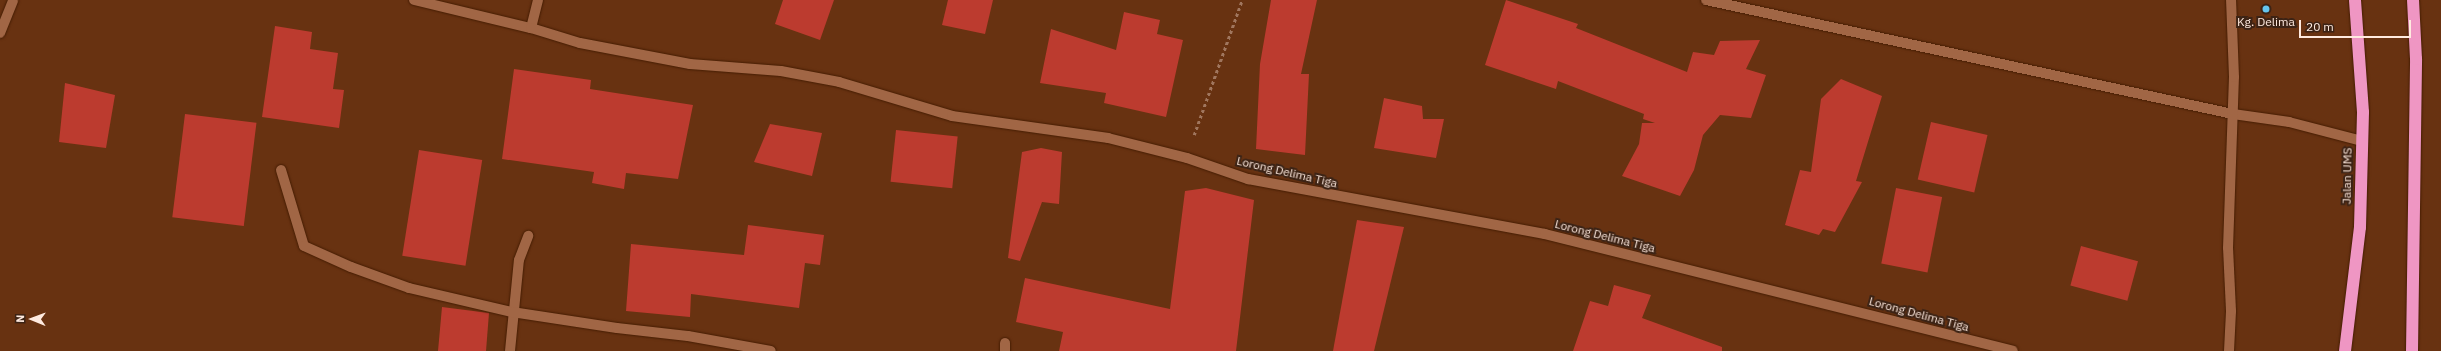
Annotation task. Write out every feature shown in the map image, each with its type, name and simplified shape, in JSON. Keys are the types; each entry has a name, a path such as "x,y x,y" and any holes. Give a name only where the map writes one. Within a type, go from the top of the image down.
{"highway":[{"name":"Jalan UMS","path":"2345,351 2360,227 2363,112 2355,0"},
{"path":"2412,351 2416,59 2413,0"}],"street":[{"path":"0,32 12,0"},
{"name":"Lorong Delima Tiga","path":"414,0 531,28 580,43 690,64 781,71 839,82 952,116 1108,138 1187,158 1248,178 1545,234 2013,351"},
{"path":"531,28 538,0"},
{"path":"1706,0 2233,114 2289,122 2362,141"},
{"path":"2229,351 2231,311 2228,248 2233,114 2231,0"},
{"path":"281,170 304,246 340,263 408,288 512,312 618,328 688,336 734,348 772,351"},
{"path":"510,351 512,312 519,260 528,236"}],"path":[{"path":"1187,158 1196,127 1242,0"}],"building":[{"path":"783,0 834,0 820,40 775,24"},
{"path":"948,0 993,0 985,34 942,25"},
{"path":"1271,0 1317,0 1301,74 1309,74 1305,155 1256,149 1260,64"},
{"path":"1506,0 1578,24 1576,28 1687,72 1693,52 1714,55 1720,41 1760,40 1746,69 1766,75 1751,118 1720,115 1703,135 1694,170 1680,196 1622,176 1639,144 1642,123 1655,123 1643,119 1644,114 1558,81 1556,89 1485,65"},
{"path":"1124,12 1160,20 1157,34 1183,40 1166,117 1104,103 1106,93 1040,83 1051,29 1116,50"},
{"path":"275,26 312,32 310,49 338,53 333,89 344,90 339,128 262,117"},
{"path":"514,69 591,80 590,89 693,105 678,179 626,173 624,189 592,183 594,172 502,159"},
{"path":"1841,79 1882,96 1856,181 1862,182 1835,232 1823,229 1819,235 1785,225 1800,170 1811,172 1821,99"},
{"path":"65,83 115,95 106,148 59,142"},
{"path":"1384,98 1422,106 1423,119 1444,119 1436,158 1374,148"},
{"path":"185,114 256,123 244,226 172,217"},
{"path":"1931,122 1988,135 1974,193 1918,179"},
{"path":"770,124 822,133 812,176 754,162"},
{"path":"896,130 958,136 952,188 891,182"},
{"path":"1041,148 1062,152 1059,204 1042,202 1020,261 1008,258 1022,152"},
{"path":"419,150 482,160 465,266 402,256"},
{"path":"1206,188 1254,200 1236,351 1059,351 1063,332 1016,322 1025,278 1170,309 1185,191"},
{"path":"1896,188 1942,197 1927,273 1881,264"},
{"path":"1357,220 1404,227 1374,351 1333,351"},
{"path":"748,225 824,235 820,265 805,263 799,308 691,294 690,317 626,311 631,244 744,255"},
{"path":"2081,246 2138,261 2127,301 2070,286"},
{"path":"1614,285 1651,295 1642,318 1722,347 1722,351 1573,351 1590,301 1608,306"},
{"path":"442,307 489,313 486,351 438,351"}],"place":[{"name":"Kg. Delima","path":"2266,9"}]}
